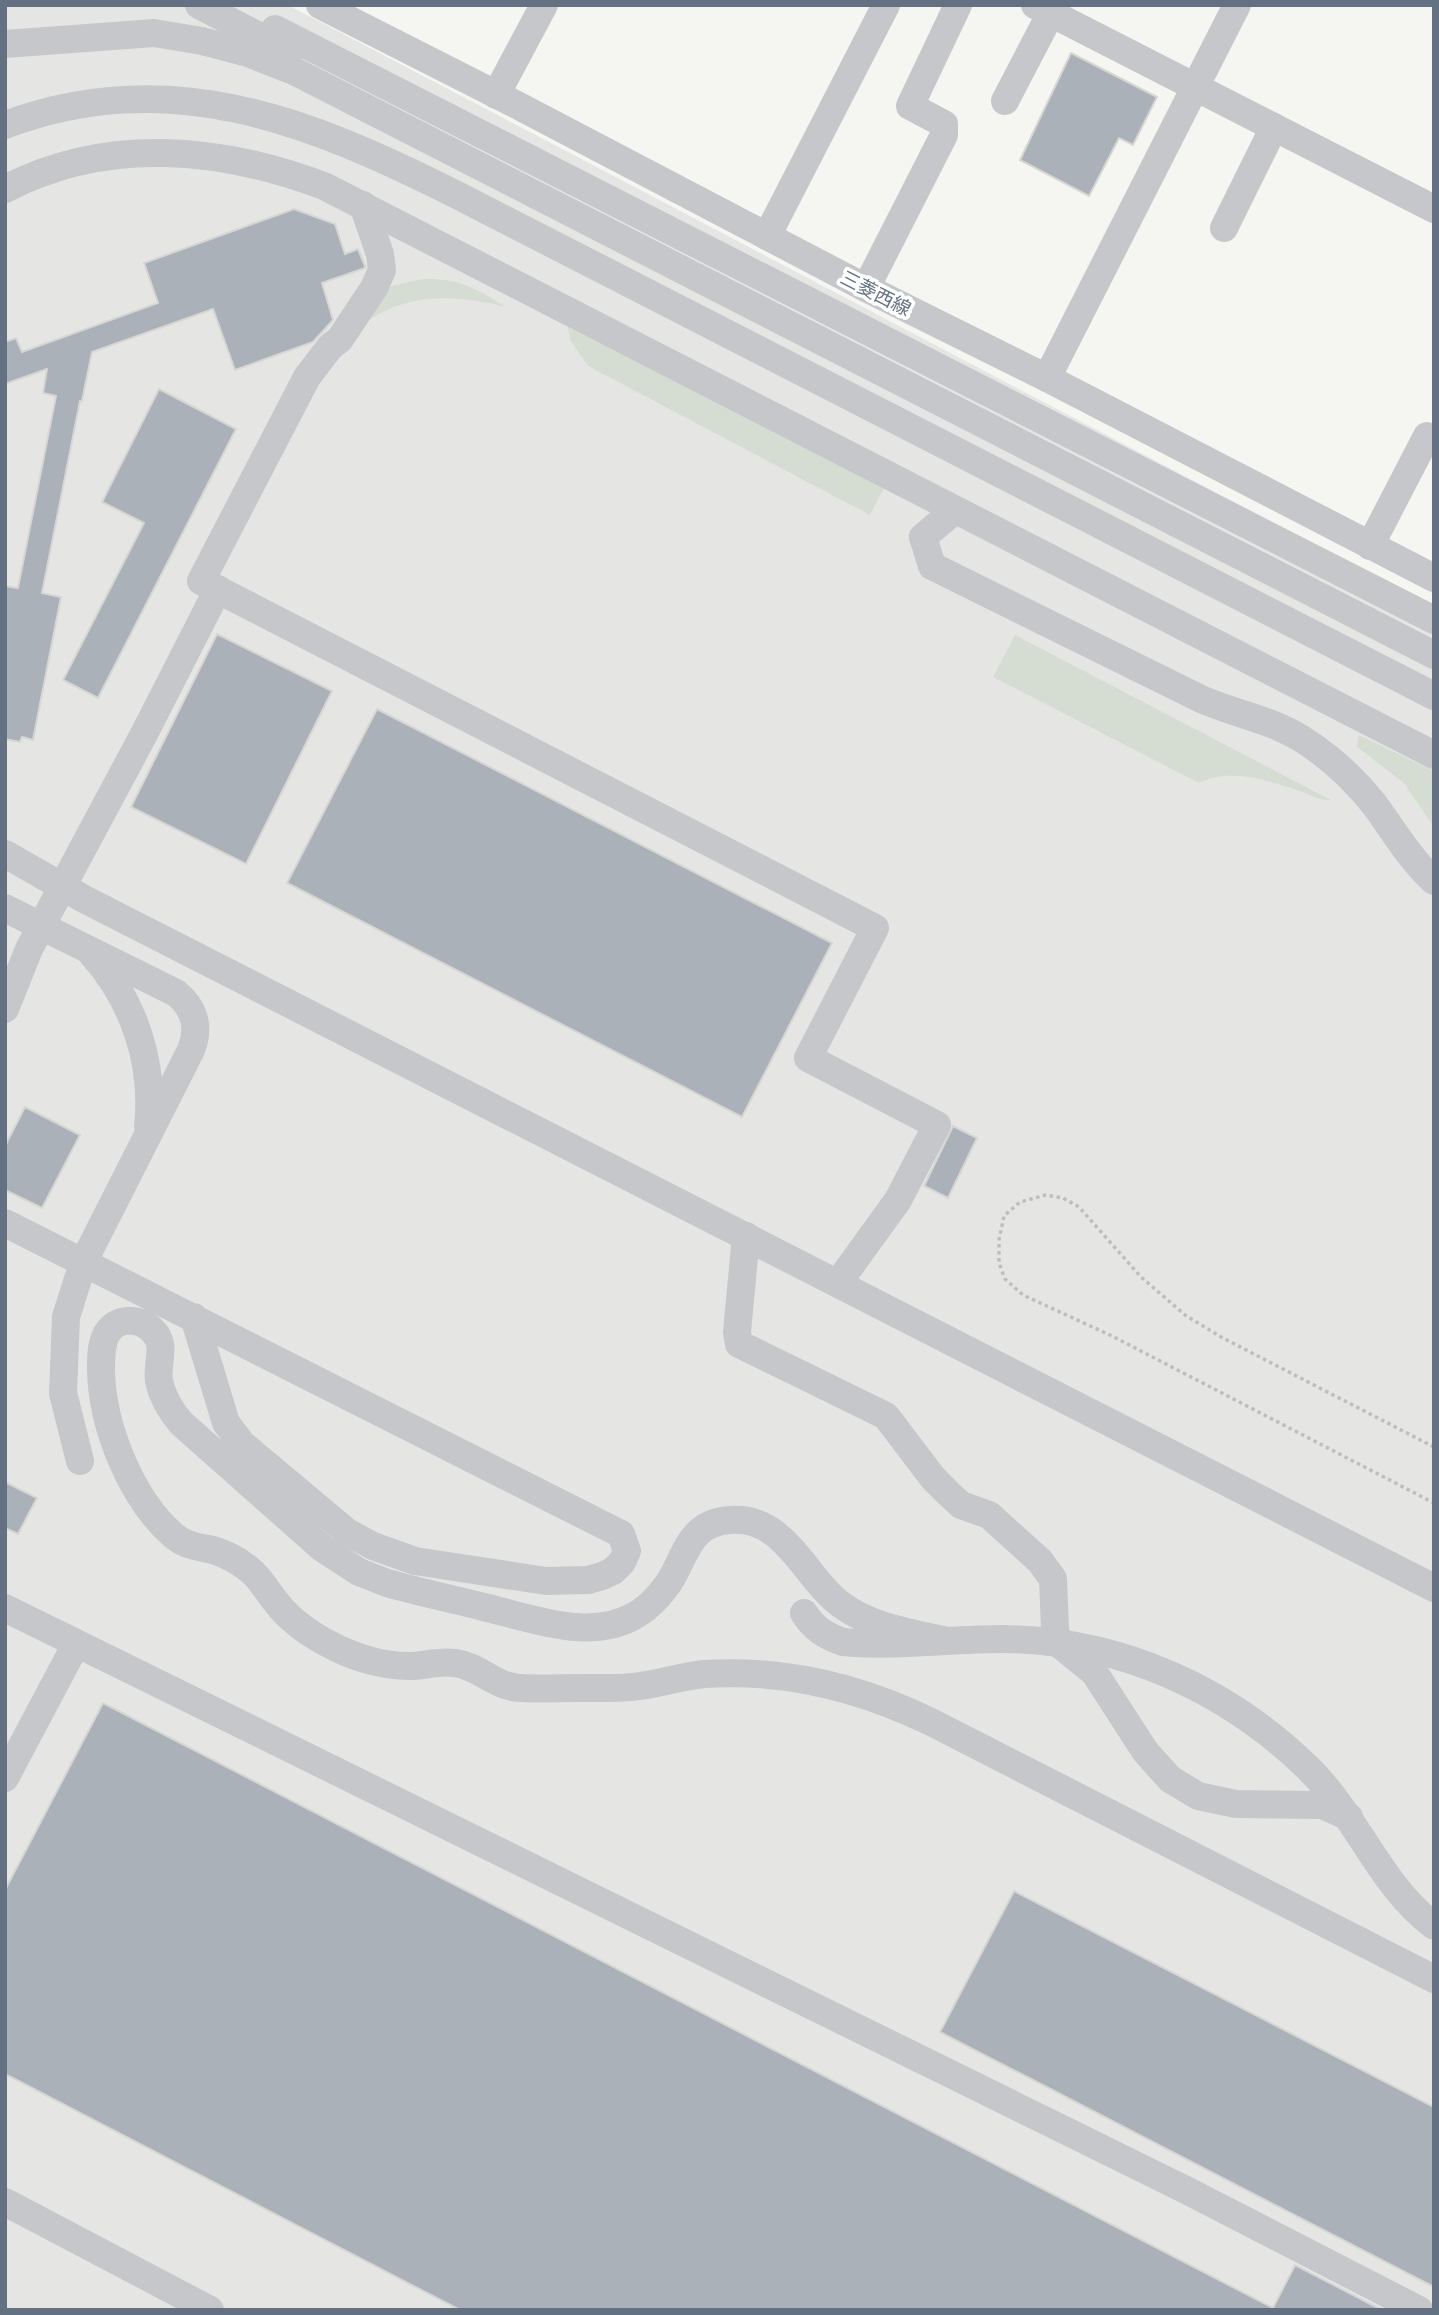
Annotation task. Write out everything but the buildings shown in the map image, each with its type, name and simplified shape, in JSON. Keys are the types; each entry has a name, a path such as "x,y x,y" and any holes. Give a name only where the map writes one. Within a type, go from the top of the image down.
{"street":[{"path":"199,5 1434,642"},
{"path":"229,5 1434,620"},
{"name":"三菱西線","path":"320,5 1434,578"},
{"path":"496,95 544,5"},
{"path":"767,236 886,5"},
{"path":"866,288 944,135 944,124 910,106 958,5"},
{"path":"1047,378 1237,5"},
{"path":"1005,101 1047,8 1273,127 1431,201"},
{"path":"5,44 153,33 202,41 248,53 296,72 1434,655"},
{"path":"5,125 39,113 84,103 129,98 174,99 242,109 347,145 455,194 1434,696"},
{"path":"1224,228 1273,127"},
{"path":"5,189 50,170 90,159 132,152 216,157 271,168 324,186 1434,755"},
{"path":"363,205 380,254 382,270 374,288 340,339 330,347 307,377 201,580 875,928 808,1058 937,1125 898,1200 838,1283"},
{"path":"1370,545 1427,436"},
{"path":"956,510 923,537 932,566 1201,699 1264,720 1301,738 1334,762 1363,792 1404,849 1434,881"},
{"path":"5,1009 29,949 218,589"},
{"path":"5,854 84,899 1434,1588"},
{"path":"5,908 176,993 188,1004 195,1018 196,1035 191,1050 83,1263 66,1317 63,1393 80,1461"},
{"path":"87,950 113,981 139,1036 149,1096 146,1136"},
{"path":"5,1223 194,1317 621,1534 627,1551 622,1562 613,1571 588,1580 546,1581 415,1561 373,1546 347,1532 242,1444 226,1423 194,1317"},
{"path":"746,1236 737,1332 739,1344 886,1416 933,1478 949,1494 961,1504 989,1515 1040,1561 1053,1579 1058,1643 1094,1672 1145,1751 1170,1779 1198,1796 1236,1804 1322,1805 1349,1817"},
{"path":"943,1640 872,1622 844,1607 822,1589 785,1541 769,1529 751,1521 732,1519 713,1523 694,1535 683,1552 676,1572 645,1609 614,1625 564,1625 387,1583 359,1572 321,1548 181,1423 162,1390 159,1375 161,1346 150,1328 135,1321 123,1321 112,1327 105,1337 101,1354 101,1380 109,1424 127,1469 151,1510 181,1541 222,1553 246,1566 285,1612 334,1647 361,1658 390,1665 411,1666 446,1662 462,1664 477,1669 502,1685 522,1688 630,1687 685,1676 742,1674 800,1679 867,1695 931,1722 1434,1979"},
{"path":"5,1608 1188,2191 1419,2310"},
{"path":"804,1614 824,1635 843,1642 1006,1639 1058,1643 1102,1651 1186,1681 1225,1702 1262,1727 1308,1767 1349,1817 1387,1878 1434,1926"},
{"path":"5,1778 76,1644"},
{"path":"5,2202 210,2310"}],"path":[{"path":"1434,1447 1221,1337 1185,1315 1141,1277 1079,1207 1063,1198 1046,1195 1020,1202 1004,1216 999,1240 999,1263 1005,1279 1023,1295 1112,1336 1434,1503"}],"shaded area":[{"path":"5,5 288,5 1434,607 1434,2310 5,2310"},
{"path":"422,279 456,282 485,294 506,307 448,298 430,299 394,307 359,327 387,287"},
{"path":"568,327 885,486 870,515 588,366 570,340"},
{"path":"1015,635 1331,800 1319,799 1250,777 1223,776 1199,783 993,677"},
{"path":"1359,735 1434,771 1434,827 1404,783 1357,747"}]}
